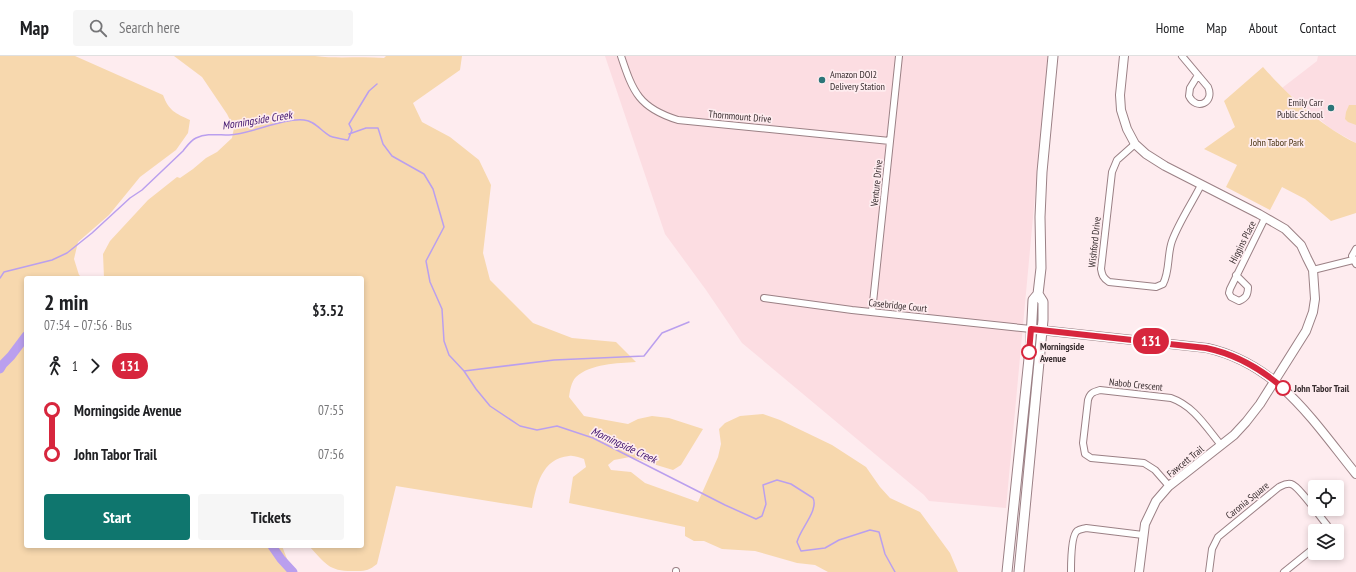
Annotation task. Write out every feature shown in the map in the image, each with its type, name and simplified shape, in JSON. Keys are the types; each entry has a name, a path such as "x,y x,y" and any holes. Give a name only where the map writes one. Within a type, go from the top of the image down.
{"main road":[{"path":"1007,572 1033,300 1038,294 1041,268 1040,217 1042,172 1053,56"},
{"path":"1020,572 1042,330 1043,302 1038,294"}],"street":[{"name":"Thornmount Drive","path":"621,56 630,83 642,100 662,115 691,122 890,141"},
{"name":"Venture Drive","path":"872,312 899,56"},
{"path":"1124,56 1120,94 1121,110 1127,129 1135,144 1155,160 1285,230 1301,245 1313,270 1315,299 1310,321 1301,341 1275,381"},
{"path":"1182,56 1198,75 1208,87 1210,93 1207,101 1201,104 1195,103 1189,96 1190,88 1198,75"},
{"name":"Wishford Drive","path":"1135,144 1117,160 1112,172 1101,269 1104,279 1109,282 1156,287 1163,284 1167,276 1169,252 1173,239 1201,185"},
{"name":"Higgins Place","path":"1236,275 1265,218"},
{"path":"1313,270 1354,262 1353,253 1356,249"},
{"name":"Casebridge Court","path":"764,298 872,312 1031,329"},
{"path":"1031,329 1165,343 1221,351 1242,361 1275,381 1302,406 1356,474"},
{"name":"Fawcett Trail","path":"1139,572 1145,524 1156,501 1169,486 1234,435 1260,404 1275,381"},
{"name":"Nabob Crescent","path":"1169,486 1155,470 1144,463 1091,458 1085,454 1083,444 1090,394 1100,390 1171,398 1180,401 1193,410 1221,445"},
{"name":"Caronia Square","path":"1209,572 1212,549 1218,537 1279,487 1285,484 1290,484 1298,489 1326,524"},
{"path":"1070,572 1074,538 1076,532 1081,529 1086,528 1143,535"},
{"path":"1284,572 1308,553"}],"shaded area":[{"path":"605,56 1048,56 1006,508 929,501 924,495 742,343 665,234"},
{"name":"Emily Carr Public School","path":"1318,56 1356,56 1356,143 1331,129 1282,88 1317,61"}],"green space":[{"path":"0,56 75,56 163,95 173,111 190,120 188,133 176,150 140,177 109,215 78,242 74,259 80,276 24,276 24,548 283,548 289,564 289,572 0,572"},
{"path":"174,56 315,56 384,58 386,56 462,56 460,70 413,103 422,122 450,137 479,160 491,185 483,253 490,280 533,323 572,338 616,342 636,362 596,367 589,369 574,379 569,397 584,416 628,424 638,419 652,416 669,418 703,429 681,465 673,470 630,457 614,460 608,465 611,470 631,472 645,483 698,502 718,457 721,444 719,429 725,423 740,416 763,414 780,420 832,445 866,467 890,498 920,512 950,553 958,572 828,572 815,565 797,563 755,551 722,549 704,541 694,541 685,536 685,527 569,503 573,477 586,467 584,459 575,456 560,458 552,462 546,468 538,482 532,508 396,486 377,564 368,570 360,571 340,570 329,566 311,548 364,548 364,276 104,276 103,254 110,241 148,200 177,177 180,178 206,158 217,152 232,138 234,128 227,114 202,77"},
{"name":"John Tabor Park","path":"1263,67 1306,110 1343,136 1356,143 1356,213 1331,221 1305,199 1282,187 1270,210 1226,187 1237,165 1204,149 1235,127 1224,101"},
{"path":"1349,105 1356,105 1356,125 1345,119"}],"waterway":[{"name":"Morningside Creek","path":"0,278 4,272 52,260 67,253 92,233 130,198 142,190 183,151 190,142 200,136 238,134 286,121 304,120 315,124 330,136 348,140 352,130 349,124 369,91 377,84"},
{"name":"Morningside Creek","path":"349,134 366,128 378,128 383,144 392,156 424,174 433,189 444,227 426,261 430,282 442,309 444,341 449,355 464,371 490,406 520,426 537,430 557,426 593,438 725,505 756,519 762,516 766,504 763,485 777,480 791,484 813,498 814,503 811,514 797,542 801,551 825,548 839,540 870,530 879,532 885,554 895,572"},
{"path":"464,371 554,360 644,356 662,333 689,322"},
{"path":"0,369 24,339"},
{"path":"273,548 293,572"}],"bus line":[{"name":"131","path":"1029,352 1031,329 1206,348 1221,351 1236,357 1265,374 1283,388"}],"place":[{"name":"Amazon DOI2 Delivery Station","path":"822,80"},
{"name":"Emily Carr Public School","path":"1331,108"},
{"name":"Morningside Avenue","path":"1029,352"},
{"name":"John Tabor Trail","path":"1283,388"}]}
